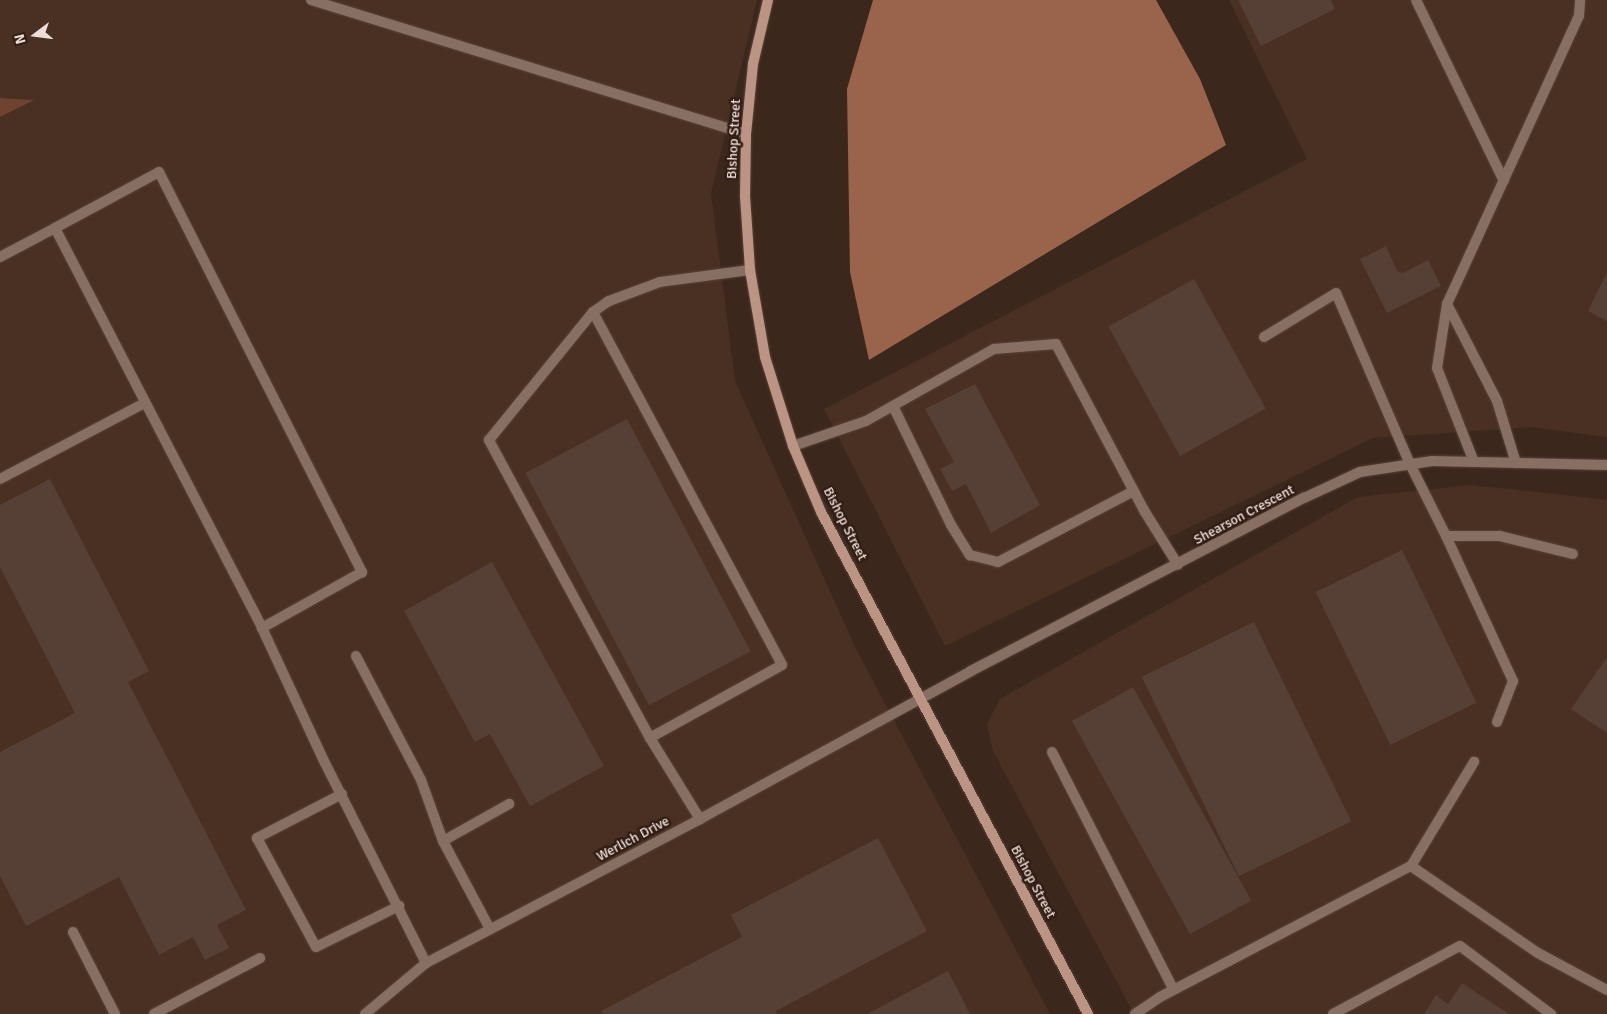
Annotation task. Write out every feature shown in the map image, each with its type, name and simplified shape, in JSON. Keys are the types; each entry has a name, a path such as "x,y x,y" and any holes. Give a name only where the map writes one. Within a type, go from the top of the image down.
{"street":[{"path":"311,0 746,134"},
{"name":"Bishop Street","path":"768,0 753,64 746,134 745,196 750,270 766,357 793,446 821,512 1088,1014"},
{"path":"1416,0 1504,181"},
{"path":"1474,462 1437,368 1447,304 1580,16 1580,0"},
{"path":"0,257 159,172 362,572 262,628"},
{"path":"55,228 262,628 426,963"},
{"path":"700,819 650,738 489,440 594,312 609,302 660,282 750,270"},
{"path":"1264,337 1336,293 1410,464 1446,536 1513,681 1497,722"},
{"path":"1447,304 1497,401 1516,463"},
{"path":"594,312 782,664 650,738"},
{"path":"793,446 866,420 994,350 1056,344 1134,490 1178,566"},
{"path":"0,479 145,403"},
{"path":"893,406 951,525 970,555 998,562 1134,490"},
{"name":"Shearson Crescent","path":"921,698 1178,566 1304,498 1360,472 1432,461 1607,465"},
{"path":"1446,536 1500,536 1573,554"},
{"path":"356,656 421,780 443,841 490,929"},
{"name":"Werlich Drive","path":"365,1014 426,963 700,819 921,698"},
{"path":"1052,752 1174,990"},
{"path":"1134,1014 1174,990 1411,866 1474,762"},
{"path":"342,794 258,838 316,947 399,906"},
{"path":"443,841 509,804"},
{"path":"1411,866 1538,953 1607,990"},
{"path":"73,932 115,1014"},
{"path":"1333,1014 1460,946 1551,1014"},
{"path":"154,1014 260,958"}],"shaded area":[{"path":"0,0 757,0 711,193 735,381 856,649 1050,1014 0,1014 0,117 33,100 0,98"},
{"path":"873,0 1156,0 1200,79 1226,145 869,360 850,272 847,89"},
{"path":"1229,0 1607,0 1607,437 1532,427 1373,438 945,646 824,409 1307,159"},
{"path":"0,98 34,100 0,117"},
{"path":"1471,485 1607,500 1607,1014 1134,1014 993,751 987,724 1000,699 1358,497"}],"building":[{"path":"1238,0 1331,0 1335,9 1261,46"},
{"path":"1386,246 1397,271 1403,273 1428,260 1441,286 1387,313 1360,259"},
{"path":"1607,272 1607,321 1588,311"},
{"path":"1194,279 1266,408 1180,456 1108,327"},
{"path":"975,384 1040,505 991,533 966,484 952,491 940,469 954,462 925,409"},
{"path":"627,419 750,651 649,705 525,473"},
{"path":"50,479 149,671 128,682 246,910 217,925 229,948 205,960 193,937 159,955 119,877 26,926 0,876 0,752 75,713 0,567 0,505"},
{"path":"1402,550 1477,703 1390,745 1316,592"},
{"path":"492,562 604,766 530,806 490,734 475,742 404,611"},
{"path":"1254,622 1351,822 1239,876 1142,677"},
{"path":"1607,657 1607,733 1571,709"},
{"path":"1133,687 1251,900 1190,934 1072,721"},
{"path":"878,838 927,931 776,1011 777,1014 603,1014 601,1011 742,937 731,915"},
{"path":"948,971 970,1014 867,1014"},
{"path":"1462,983 1509,1014 1424,1014 1436,995 1448,1004"}]}
